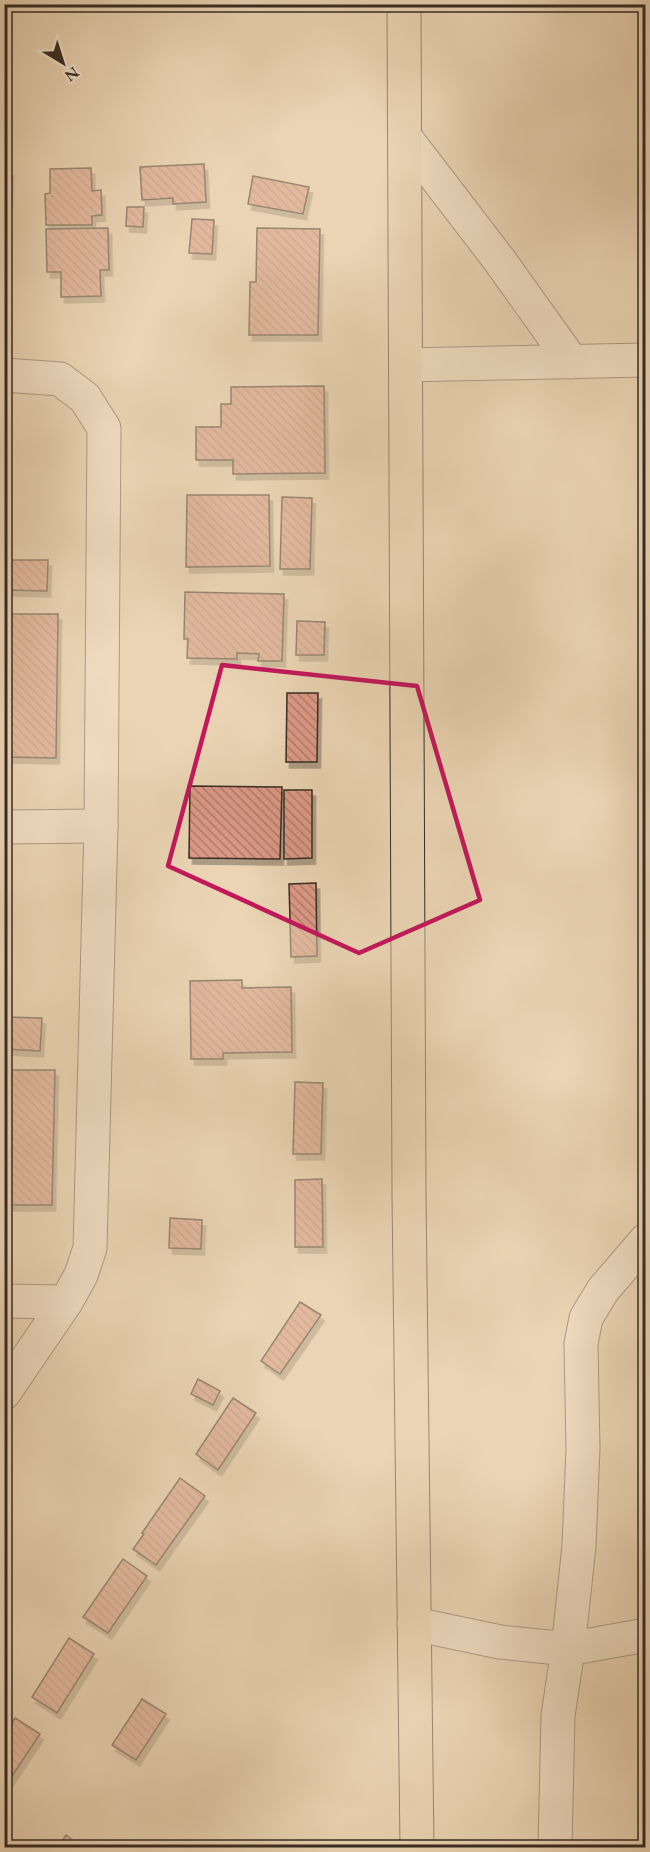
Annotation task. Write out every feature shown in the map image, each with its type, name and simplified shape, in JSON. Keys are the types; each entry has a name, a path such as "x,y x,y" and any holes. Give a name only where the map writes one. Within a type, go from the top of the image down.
{"main road":[{"path":"404,4 409,1195 417,1848"}],"street":[{"path":"405,137 500,261 572,362"},
{"path":"406,366 645,360"},
{"path":"4,375 60,379 85,398 104,428 101,826 90,1248 81,1275 66,1302 4,1393"},
{"path":"4,827 101,826"},
{"path":"555,1848 558,1716 579,1546 584,1449 581,1344 586,1318 603,1290 645,1240"},
{"path":"4,1301 66,1302"},
{"path":"414,1623 500,1642 568,1649 645,1635"}],"highlighted area":[{"path":"222,665 417,686 480,900 359,953 168,866"}],"building":[{"path":"204,164 206,202 173,204 173,198 142,200 140,167"},
{"path":"91,168 92,191 101,190 102,215 92,216 92,225 46,225 45,194 50,193 50,169"},
{"path":"4,170 10,170 9,201 4,201"},
{"path":"253,176 309,187 303,214 248,204"},
{"path":"127,207 144,207 143,227 126,226"},
{"path":"192,219 214,220 212,254 189,253"},
{"path":"108,228 109,270 100,270 101,296 61,297 61,272 47,272 46,229"},
{"path":"257,228 320,229 318,335 249,335 250,282 256,282"},
{"path":"324,386 325,473 233,474 233,460 196,460 196,427 221,427 221,404 231,404 231,387"},
{"path":"187,495 269,495 270,566 186,567"},
{"path":"282,497 312,498 310,569 280,569"},
{"path":"4,560 48,560 47,591 4,590"},
{"path":"185,592 284,594 282,661 258,661 259,654 237,653 237,659 187,658 188,639 184,639"},
{"path":"4,614 58,614 56,758 4,757"},
{"path":"297,621 325,622 324,655 296,655"},
{"path":"287,693 318,693 317,762 286,762"},
{"path":"190,786 282,787 280,859 189,858"},
{"path":"284,790 312,790 312,858 284,859"},
{"path":"316,883 317,956 291,957 289,884"},
{"path":"242,980 242,988 291,987 292,1052 223,1053 223,1059 191,1059 190,981"},
{"path":"4,1017 42,1018 40,1051 4,1049"},
{"path":"4,1070 55,1070 52,1205 6,1205 7,1193 4,1193"},
{"path":"295,1082 323,1083 321,1154 293,1154"},
{"path":"322,1179 323,1247 295,1247 295,1180"},
{"path":"170,1218 202,1220 201,1249 169,1248"},
{"path":"300,1302 321,1315 280,1374 261,1361"},
{"path":"198,1379 220,1391 213,1405 191,1394"},
{"path":"233,1398 256,1413 218,1470 196,1454"},
{"path":"180,1478 205,1496 156,1565 133,1549"},
{"path":"123,1559 147,1576 108,1633 83,1617"},
{"path":"69,1638 94,1654 57,1713 32,1697"},
{"path":"142,1699 166,1714 136,1760 112,1745"},
{"path":"15,1718 40,1734 4,1788 4,1734"},
{"path":"66,1835 82,1848 57,1848"},
{"path":"305,1842 305,1848 140,1848 140,1843"}]}
